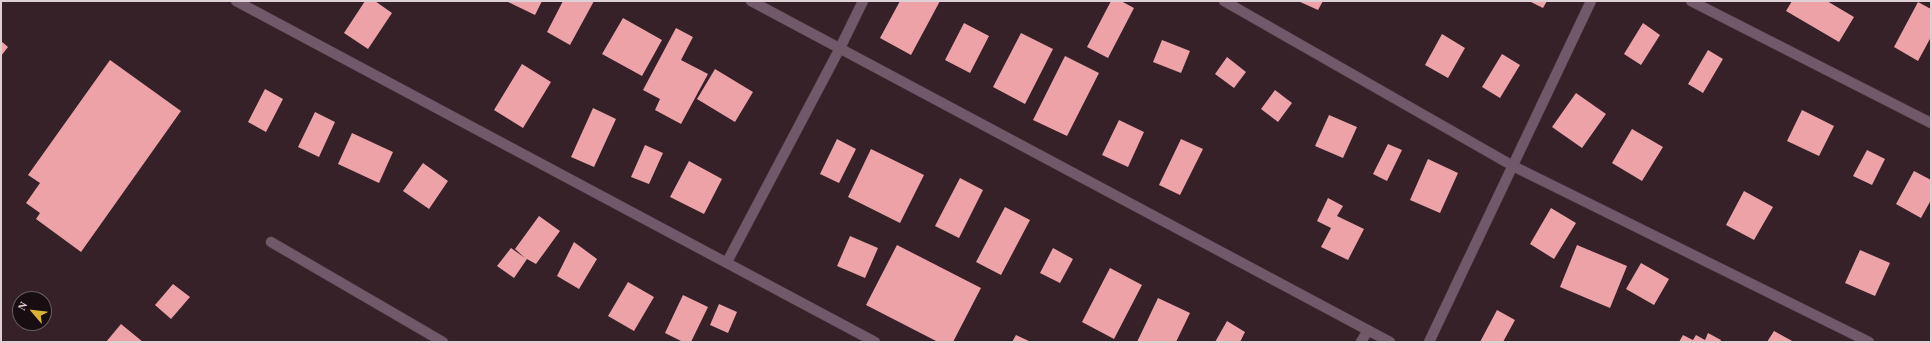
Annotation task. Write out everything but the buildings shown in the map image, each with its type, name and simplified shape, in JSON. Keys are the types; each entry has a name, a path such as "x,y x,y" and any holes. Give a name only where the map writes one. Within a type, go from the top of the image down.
{"street":[{"path":"236,1 875,342"},
{"path":"751,1 1390,342"},
{"path":"727,262 840,48 863,1"},
{"path":"1224,1 1513,166 1869,342"},
{"path":"1429,342 1591,1"},
{"path":"1691,1 1931,122"},
{"path":"271,242 444,342"},
{"path":"1361,342 1368,330"}]}
